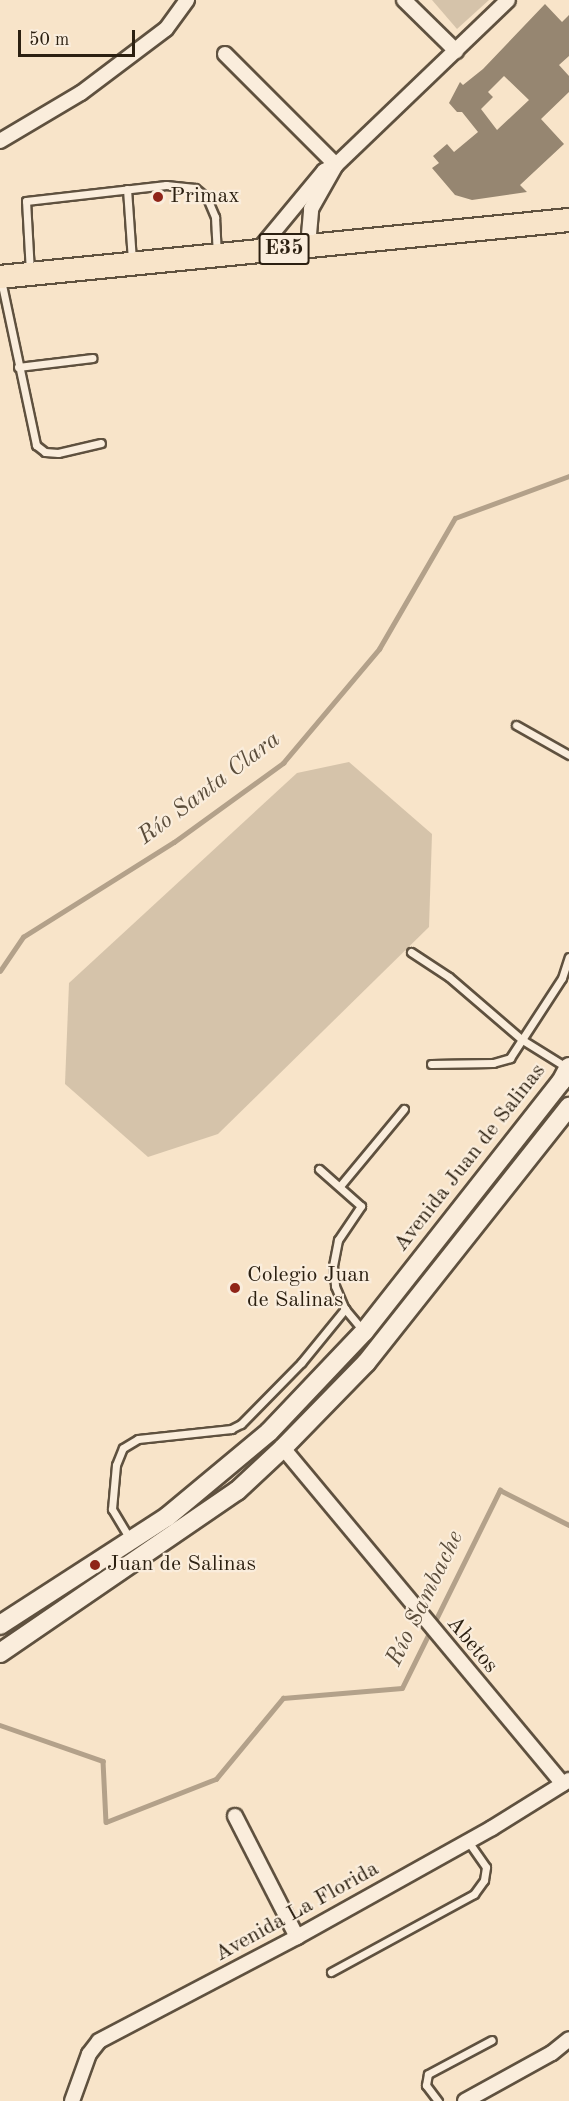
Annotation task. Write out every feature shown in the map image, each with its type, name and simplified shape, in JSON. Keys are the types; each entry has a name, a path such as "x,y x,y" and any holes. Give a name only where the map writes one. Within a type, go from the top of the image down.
{"highway":[{"name":"E35","path":"0,278 569,220"}],"main road":[{"name":"Avenida Juan de Salinas","path":"0,1625 131,1541 194,1497 270,1432 364,1332 569,1068"},
{"name":"Avenida Juan de Salinas","path":"0,1653 237,1491 283,1448 380,1345 569,1107"},
{"path":"364,1332 380,1345"}],"street":[{"path":"0,141 81,93 166,29 187,0"},
{"path":"404,0 456,51"},
{"path":"256,252 313,183 336,165 508,0"},
{"path":"225,54 336,165"},
{"path":"308,246 311,209 336,165"},
{"name":"Abetos","path":"283,1448 446,1647 566,1782"},
{"name":"Avenida La Florida","path":"72,2101 89,2054 99,2041 297,1937 468,1841 566,1782"},
{"path":"235,1816 297,1937"},
{"path":"465,2101 552,2053 569,2039"}],"lane":[{"path":"30,274 26,201 127,189 182,184 202,192 215,217 217,256"},
{"path":"127,189 133,266"},
{"path":"0,278 36,445 45,452 58,453 101,443"},
{"path":"18,367 92,358"},
{"path":"516,725 569,755"},
{"path":"411,952 449,978 521,1039 569,1068"},
{"path":"431,1064 493,1063 510,1058 561,978 569,957"},
{"path":"340,1186 404,1109"},
{"path":"319,1169 360,1206 335,1246 335,1286 345,1309 364,1332"},
{"path":"131,1541 112,1509 116,1465 123,1448 138,1439 231,1429 241,1424 301,1363 345,1309"},
{"path":"331,1972 474,1894 484,1881 486,1867 468,1841"},
{"path":"438,2101 426,2085 428,2074 492,2040"}],"shaded area":[{"path":"432,0 489,0 457,29"},
{"path":"349,762 432,834 429,927 218,1134 148,1157 65,1084 69,983 297,773"}],"building":[{"path":"545,4 562,22 569,15 569,56 559,65 569,76 569,92 541,119 564,144 520,185 527,192 472,200 455,195 432,168 439,163 433,156 447,144 454,152 478,132 462,112 457,112 449,103 460,82 463,85 483,69","holes":["504,76 529,100 497,130 481,109 493,97 488,92"]}],"waterway":[{"name":"Río Santa Clara","path":"0,971 23,937 174,842 283,763 379,649 455,518 569,476"},
{"name":"Río Sambache","path":"0,1725 103,1761 106,1822 216,1779 283,1698 402,1688 500,1490 569,1525"}],"place":[{"name":"Primax","path":"158,197"},
{"name":"Colegio Juan de Salinas","path":"235,1288"},
{"name":"Juan de Salinas","path":"95,1565"}]}
